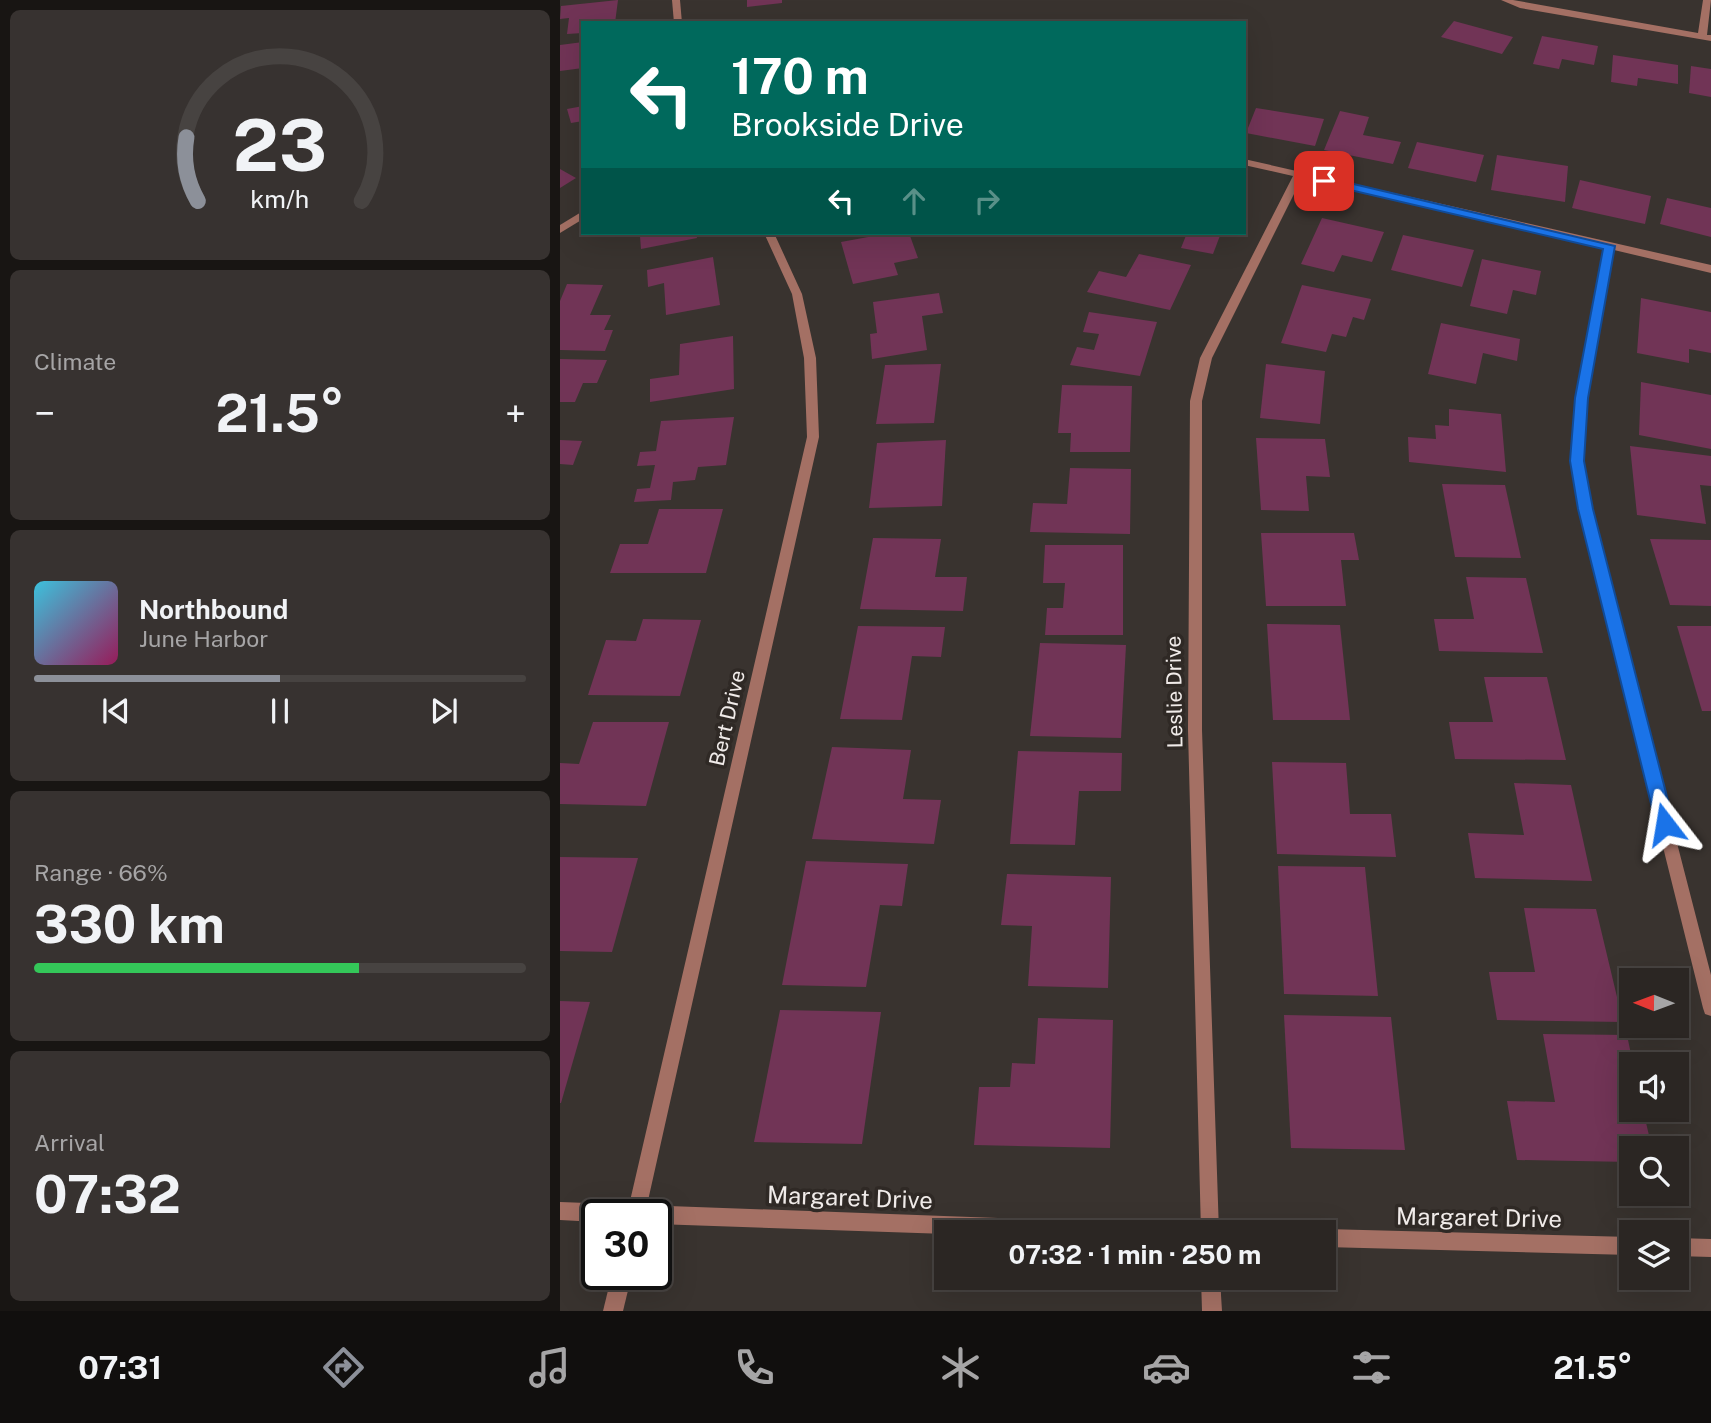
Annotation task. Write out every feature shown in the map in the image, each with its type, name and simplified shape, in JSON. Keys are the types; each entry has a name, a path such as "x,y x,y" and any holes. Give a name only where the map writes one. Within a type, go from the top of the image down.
{"street":[{"path":"676,0 678,21"},
{"path":"1505,0 1520,5 1706,37 1707,0"},
{"path":"1246,162 1711,269"},
{"name":"Leslie Drive","path":"1210,1220 1195,730 1196,401 1206,358 1298,175"},
{"path":"560,230 581,215"},
{"name":"Bert Drive","path":"639,1199 813,437 810,358 797,294 770,235"},
{"path":"1609,246 1581,398 1577,461 1585,509 1711,1008"},
{"name":"Margaret Drive","path":"560,1211 581,1212"},
{"name":"Margaret Drive","path":"672,1215 934,1225"},
{"name":"Margaret Drive","path":"1336,1238 1619,1246"},
{"path":"1689,1247 1711,1248"},
{"path":"613,1311 618,1290"},
{"path":"1211,1290 1212,1311"}],"building":[{"path":"618,0 615,21 581,21 581,33 567,34 569,18 560,19 561,6"},
{"path":"747,0 782,0 782,3 747,7"},
{"path":"1454,21 1513,37 1502,54 1441,37"},
{"path":"1542,36 1598,46 1594,65 1562,59 1559,69 1533,64"},
{"path":"581,42 581,68 560,71 560,45"},
{"path":"1613,55 1678,65 1678,84 1638,78 1637,86 1611,82"},
{"path":"1691,66 1711,69 1711,97 1689,93"},
{"path":"581,106 581,121 571,123 567,109"},
{"path":"1256,108 1324,119 1315,146 1246,133"},
{"path":"1340,111 1369,117 1363,135 1401,142 1393,164 1324,150"},
{"path":"1417,142 1484,155 1476,182 1408,168"},
{"path":"1497,155 1568,166 1565,202 1491,190"},
{"path":"560,169 576,178 560,188"},
{"path":"1580,180 1651,196 1645,224 1572,208"},
{"path":"1667,198 1711,208 1711,237 1660,224"},
{"path":"1322,218 1384,232 1372,262 1342,255 1334,272 1301,264"},
{"path":"632,235 696,235 697,238 641,249 640,236"},
{"path":"879,235 910,235 918,258 894,263 898,275 853,284 841,242"},
{"path":"1186,235 1220,235 1213,254 1181,248"},
{"path":"1403,235 1474,250 1462,287 1391,270"},
{"path":"1139,254 1191,265 1170,310 1087,292 1099,271 1126,277"},
{"path":"713,257 720,305 666,315 664,283 648,287 647,270"},
{"path":"1482,259 1541,271 1536,295 1513,290 1507,314 1470,306"},
{"path":"567,284 603,285 590,315 611,315 604,330 613,330 605,351 560,350 560,301"},
{"path":"1302,285 1371,299 1364,320 1353,317 1346,337 1332,334 1326,352 1281,343"},
{"path":"939,293 943,313 922,316 927,350 872,359 870,334 877,333 873,302"},
{"path":"1641,298 1711,312 1711,353 1689,349 1689,363 1637,353"},
{"path":"1089,312 1157,322 1140,376 1070,365 1077,347 1094,350 1099,334 1083,332"},
{"path":"1441,323 1520,339 1517,361 1483,353 1476,384 1428,374"},
{"path":"733,336 734,389 650,402 650,379 679,375 680,344"},
{"path":"560,359 607,360 597,383 583,383 575,402 560,402"},
{"path":"941,364 934,423 876,424 885,365"},
{"path":"1266,364 1325,371 1320,424 1260,418"},
{"path":"1641,382 1711,395 1711,449 1639,435"},
{"path":"1062,385 1132,386 1130,452 1070,452 1071,433 1058,433"},
{"path":"1449,409 1501,414 1506,472 1409,462 1408,437 1436,439 1435,425 1449,426"},
{"path":"734,417 726,465 698,467 695,480 673,482 671,500 634,502 637,489 650,488 655,465 637,466 640,452 656,451 661,421"},
{"path":"1256,438 1325,439 1330,477 1306,476 1309,511 1261,510"},
{"path":"560,440 582,441 573,465 560,464"},
{"path":"946,440 942,506 869,508 877,443"},
{"path":"1630,446 1711,456 1711,486 1700,485 1706,524 1637,515"},
{"path":"1070,468 1131,469 1130,534 1030,532 1033,503 1067,504"},
{"path":"1442,484 1505,485 1521,558 1455,557"},
{"path":"659,509 723,509 706,573 610,573 620,544 648,544"},
{"path":"1261,533 1354,533 1359,560 1341,560 1346,606 1266,606"},
{"path":"873,538 941,539 935,577 967,577 963,611 860,609"},
{"path":"1650,539 1711,540 1711,606 1670,605"},
{"path":"1045,545 1123,545 1123,635 1045,635 1047,608 1063,608 1065,583 1043,583"},
{"path":"1466,577 1526,578 1543,653 1439,651 1434,619 1474,619"},
{"path":"643,619 701,620 680,696 588,695 606,640 636,641"},
{"path":"1267,624 1340,625 1350,720 1273,720"},
{"path":"858,626 945,627 941,657 912,656 902,720 840,719"},
{"path":"1677,626 1711,626 1711,711 1702,711"},
{"path":"1040,643 1126,645 1121,738 1030,736"},
{"path":"1484,677 1547,677 1566,760 1455,759 1449,722 1493,722"},
{"path":"593,722 669,722 646,806 560,804 560,763 579,764"},
{"path":"832,747 911,750 903,799 941,800 934,844 812,839"},
{"path":"1018,751 1122,753 1121,791 1079,791 1075,845 1010,844"},
{"path":"1272,762 1346,763 1350,814 1391,814 1396,857 1277,854"},
{"path":"1514,783 1571,785 1592,881 1475,878 1468,833 1524,835"},
{"path":"560,857 638,858 612,952 560,951"},
{"path":"806,861 908,864 902,906 880,905 866,987 782,985"},
{"path":"1278,866 1365,867 1378,996 1284,994"},
{"path":"1007,874 1111,877 1108,988 1028,986 1032,926 1001,925"},
{"path":"1524,908 1596,909 1619,1005 1619,1022 1497,1020 1489,972 1535,972"},
{"path":"560,1001 590,1002 561,1103 560,1103"},
{"path":"780,1010 881,1012 862,1144 754,1142"},
{"path":"1284,1015 1391,1017 1405,1150 1291,1148"},
{"path":"1038,1018 1113,1020 1110,1148 974,1145 979,1087 1010,1087 1012,1063 1035,1064"},
{"path":"1543,1034 1619,1035 1619,1038 1628,1038 1631,1052 1619,1052 1619,1122 1646,1122 1649,1136 1619,1136 1619,1162 1517,1160 1507,1101 1555,1102"}],"route":[{"path":"1324,181 1609,246 1581,398 1577,461 1585,509 1665,824"}]}
